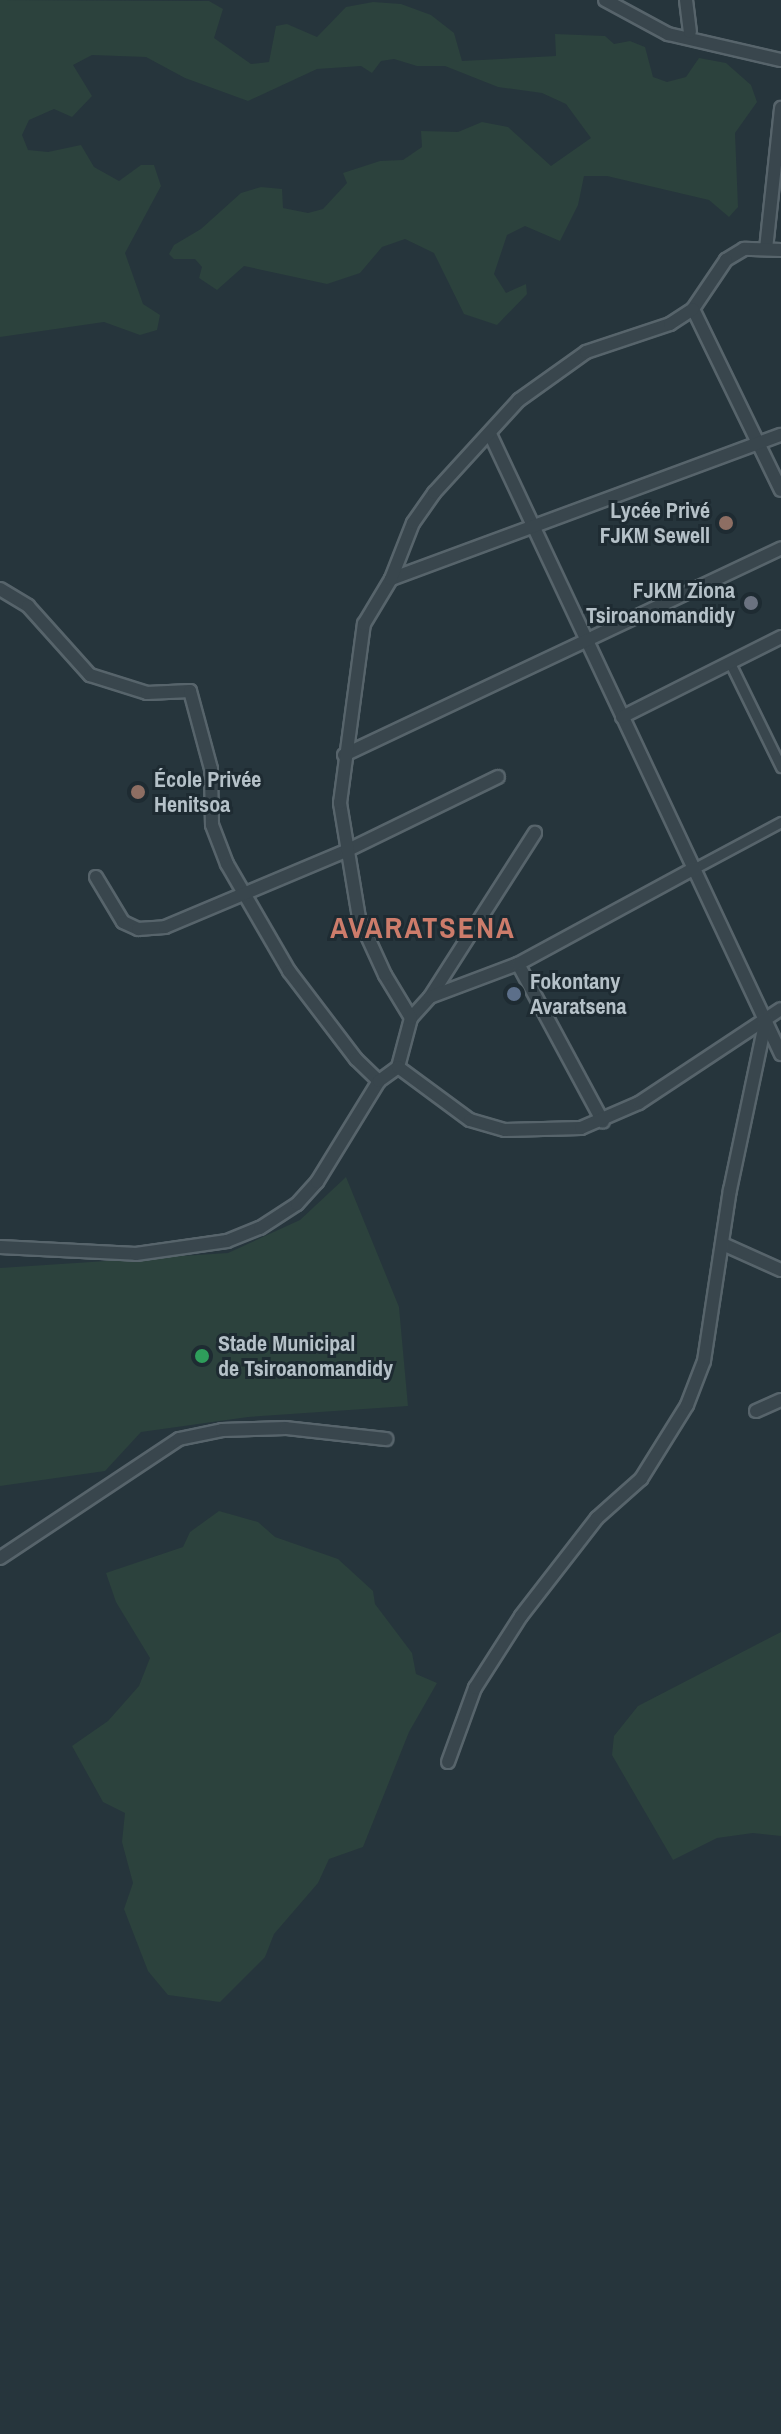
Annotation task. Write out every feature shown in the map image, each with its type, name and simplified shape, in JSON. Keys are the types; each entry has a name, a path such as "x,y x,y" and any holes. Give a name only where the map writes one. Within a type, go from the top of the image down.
{"street":[{"path":"605,0 668,34 781,60"},
{"path":"686,0 690,32"},
{"path":"766,249 781,108"},
{"path":"411,1018 385,975 359,918 340,803 344,755 364,624 391,579 413,523 519,400 586,352 670,324 693,309 726,260 744,249 781,250"},
{"path":"693,309 781,490"},
{"path":"490,434 781,1054"},
{"path":"391,579 781,435"},
{"path":"344,755 588,644 781,548"},
{"path":"0,589 28,606 90,675 147,693 190,691 211,769 212,825 245,894 289,971 379,1081"},
{"path":"622,717 781,637"},
{"path":"730,663 781,767"},
{"path":"96,877 123,922 138,929 165,927 346,851 498,777"},
{"path":"430,997 518,964 781,822"},
{"path":"0,1247 136,1254 227,1241 260,1228 297,1204 317,1182 379,1081 398,1067 411,1018 430,997 535,833"},
{"path":"518,964 603,1122"},
{"path":"398,1067 470,1120 505,1130 581,1128 603,1122 781,1009"},
{"path":"448,1762 475,1688 521,1616 597,1518 641,1479 663,1452 704,1361 725,1245 730,1190 766,1019"},
{"path":"725,1245 781,1270"},
{"path":"756,1411 781,1400"},
{"path":"0,1558 179,1439 222,1430 286,1428 386,1439"}],"green space":[{"path":"0,0 209,1 223,9 214,38 251,64 269,62 276,26 287,24 317,37 346,7 373,2 401,4 431,15 454,33 462,61 556,56 555,34 605,36 614,44 630,41 645,47 653,77 667,82 686,77 699,58 726,63 751,85 757,102 735,133 738,207 729,217 709,200 607,176 584,176 578,205 560,241 525,226 507,235 494,274 506,293 526,284 527,294 497,325 464,314 434,253 405,239 382,247 360,273 327,284 244,266 217,290 199,278 202,267 195,259 174,259 169,254 174,245 201,229 241,193 261,187 282,189 283,208 308,213 323,209 347,183 343,173 380,161 403,160 422,147 421,131 458,132 482,122 508,127 551,166 591,138 566,104 542,93 498,87 445,66 417,66 394,59 381,61 372,73 361,66 317,69 248,101 185,78 146,57 92,55 73,65 92,96 72,117 54,109 29,120 22,135 28,150 48,152 81,145 94,167 119,181 141,165 154,165 161,186 125,253 143,304 160,315 157,330 140,335 104,322 0,337"},
{"name":"Stade Municipal de Tsiroanomandidy","path":"346,1177 399,1307 408,1406 248,1417 141,1432 105,1471 0,1486 0,1268 228,1253 300,1220"},
{"path":"219,1511 258,1522 275,1537 338,1559 373,1591 375,1604 412,1653 416,1674 437,1683 409,1732 363,1847 329,1859 318,1883 274,1934 265,1957 220,2002 168,1995 148,1971 124,1909 133,1883 122,1842 125,1813 103,1802 72,1746 108,1721 139,1686 150,1658 116,1602 106,1573 183,1547 190,1532"},
{"path":"781,1632 781,1836 753,1833 717,1838 673,1860 612,1755 614,1736 638,1706"}],"place":[{"name":"Lycée Privé FJKM Sewell","path":"726,523"},
{"name":"FJKM Ziona Tsiroanomandidy","path":"751,603"},
{"name":"École Privée Henitsoa","path":"138,792"},
{"name":"Fokontany Avaratsena","path":"514,994"},
{"name":"Stade Municipal de Tsiroanomandidy","path":"202,1356"}],"district":[{"name":"AVARATSENA","path":"423,927"}]}
